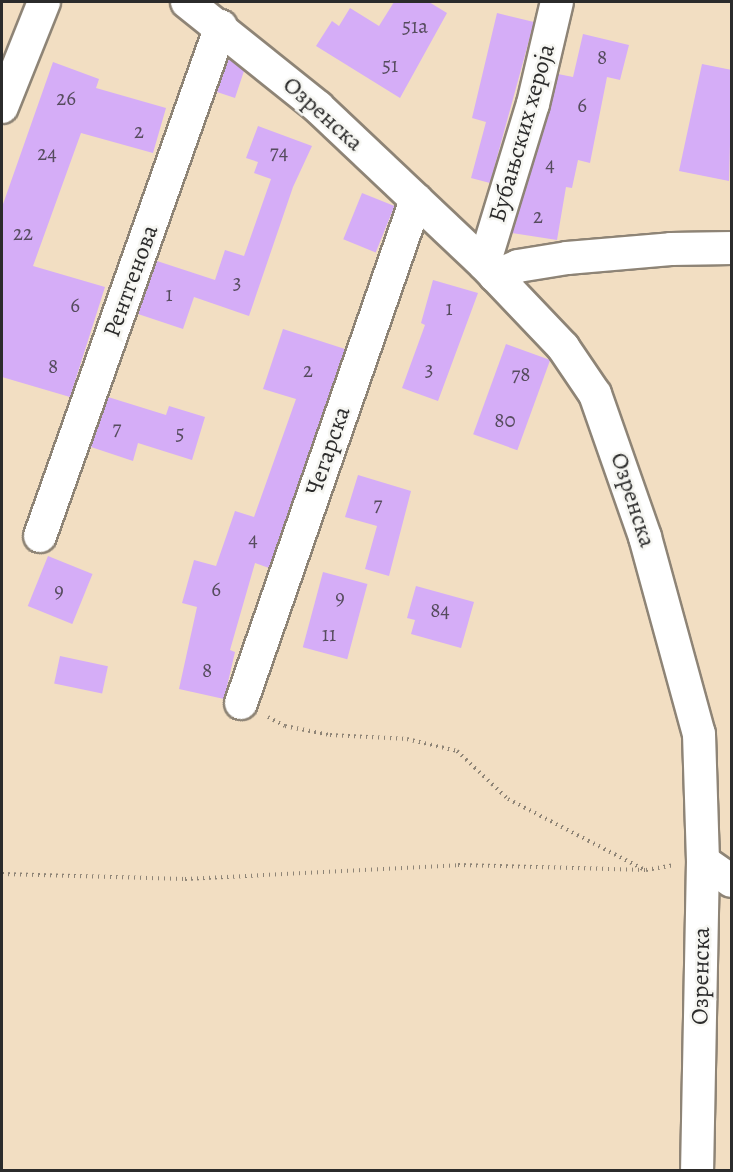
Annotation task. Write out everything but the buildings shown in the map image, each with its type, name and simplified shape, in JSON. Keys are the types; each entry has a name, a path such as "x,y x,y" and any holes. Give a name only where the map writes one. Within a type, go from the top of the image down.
{"street":[{"path":"2,107 44,2"},
{"name":"Озренска","path":"187,2 221,26 318,107 490,270 563,346 583,372 614,442 666,606 699,734 703,861 697,1170"},
{"name":"Бубањских хероја","path":"490,270 557,2"},
{"name":"Рентгенова","path":"40,536 221,26"},
{"name":"Чегарска","path":"241,703 416,200"},
{"path":"490,270 567,258 671,249 732,248"},
{"path":"703,861 732,881"}],"path":[{"path":"241,703 285,726 330,735 407,739 458,752 508,799 646,870"},
{"path":"2,874 185,879 458,865 646,870 703,861"}]}
